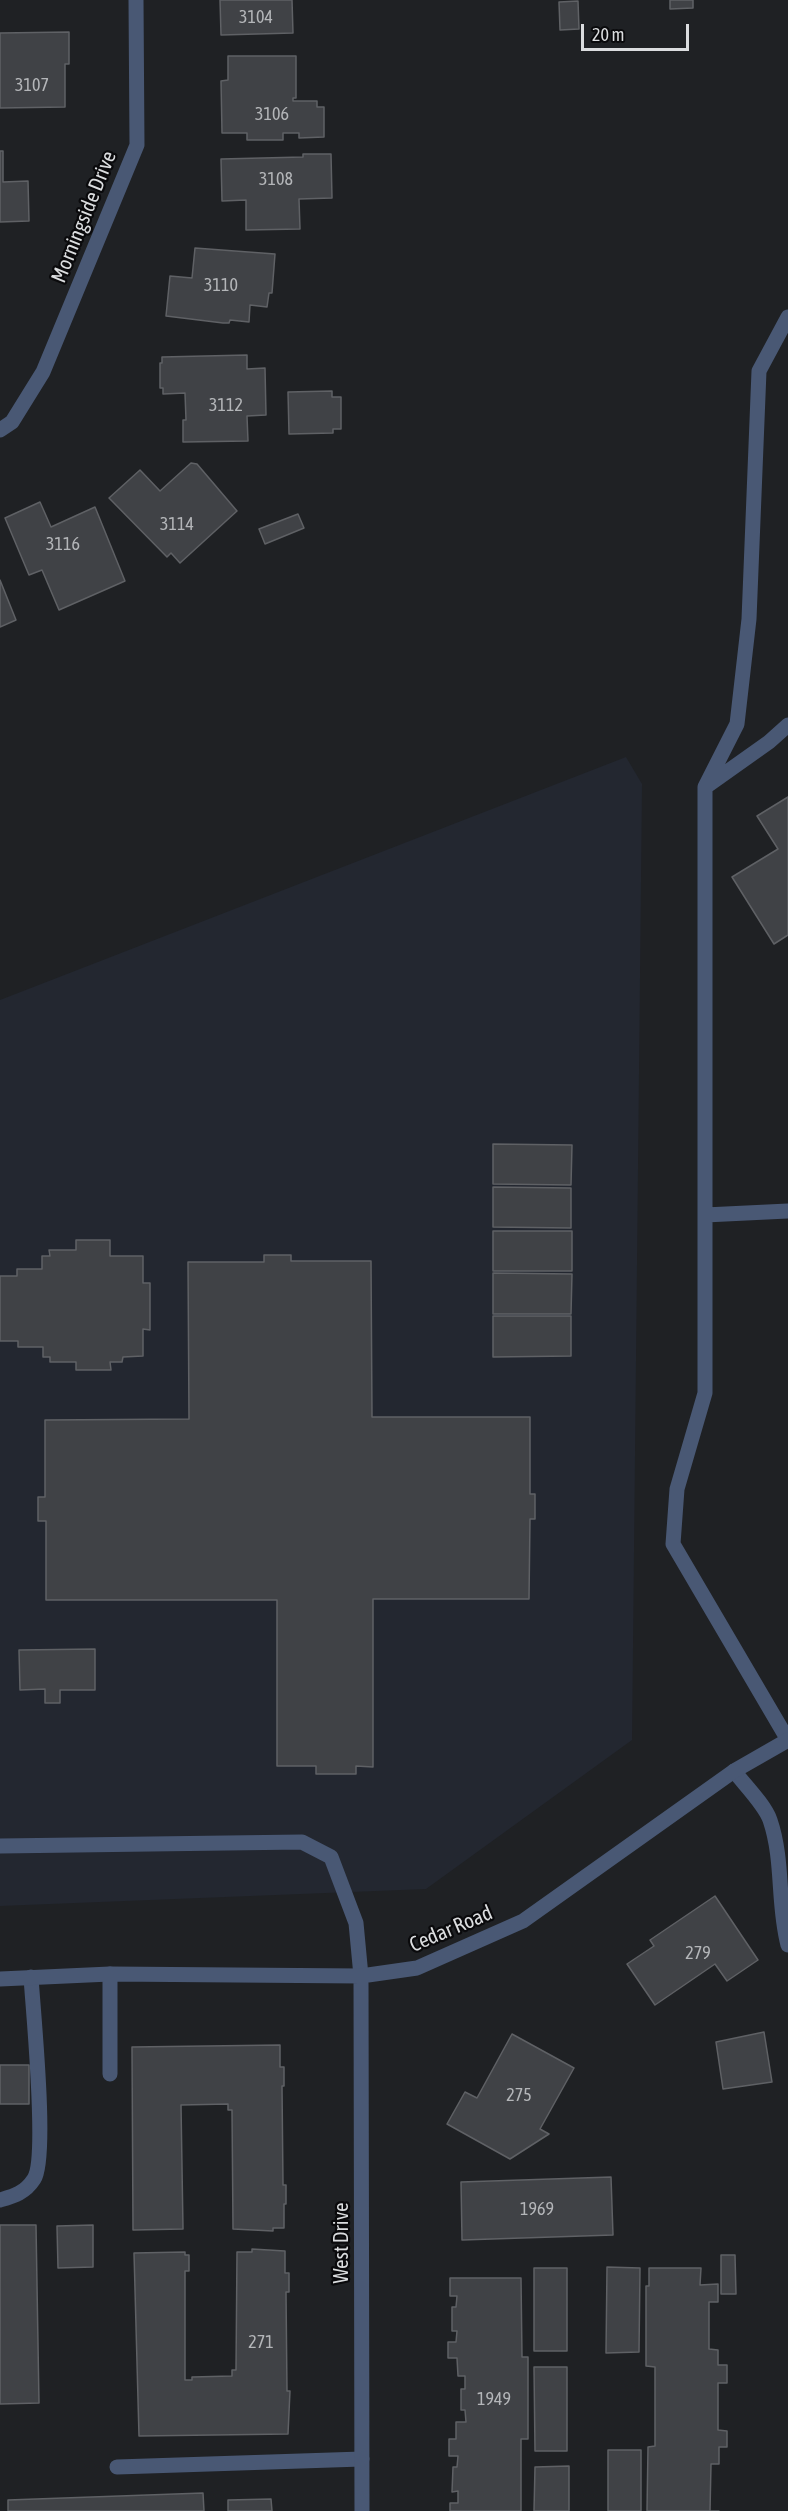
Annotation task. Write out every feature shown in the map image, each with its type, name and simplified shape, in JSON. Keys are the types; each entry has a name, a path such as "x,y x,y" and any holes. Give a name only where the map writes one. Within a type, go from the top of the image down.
{"street":[{"name":"Morningside Drive","path":"0,430 12,422 43,372 137,145 136,0"},
{"path":"788,317 759,371 749,619 737,724 705,788 705,1393 677,1489 673,1544 788,1740"},
{"path":"705,788 788,725"},
{"path":"705,1215 788,1211"},
{"name":"Cedar Road","path":"0,1979 110,1974 361,1976 417,1968 523,1921 734,1771 788,1740"},
{"path":"734,1771 770,1818 781,1869 782,1922 788,1945"},
{"name":"West Drive","path":"0,1846 302,1842 331,1857 356,1923 361,1976 362,2511"},
{"path":"110,1974 110,2074"},
{"path":"0,2200 24,2192 36,2177 39,2094 31,1977"},
{"path":"117,2467 363,2458"}],"shaded area":[{"path":"626,757 642,784 632,1740 426,1889 0,1906 0,1000"}],"building":[{"path":"220,0 292,0 293,33 221,35"},
{"path":"670,0 693,0 693,8 670,9"},
{"path":"578,1 579,29 560,30 559,2"},
{"path":"69,32 69,64 65,64 65,107 0,108 0,33"},
{"path":"228,56 296,56 296,98 293,98 293,101 317,101 317,107 324,107 324,137 299,138 299,133 283,133 283,140 247,140 247,133 222,133 221,81 228,80"},
{"path":"0,151 3,151 3,182 28,181 29,221 0,222"},
{"path":"303,154 331,154 332,198 299,199 300,229 246,230 246,200 222,201 221,159 303,157"},
{"path":"195,248 275,254 272,293 269,293 267,307 250,305 249,322 230,320 229,323 223,323 166,316 170,276 192,278"},
{"path":"247,355 247,369 265,368 266,415 247,416 248,441 183,442 183,420 186,420 185,393 163,394 163,388 160,388 162,357"},
{"path":"332,391 332,397 341,397 341,429 333,429 333,433 289,434 288,392"},
{"path":"191,463 197,464 237,511 180,563 171,553 167,557 109,498 140,470 160,491"},
{"path":"40,502 51,527 95,507 125,581 59,610 42,570 29,575 5,518"},
{"path":"298,514 304,528 265,544 259,529"},
{"path":"0,580 16,620 0,627"},
{"path":"788,797 788,935 774,944 732,877 778,849 757,816"},
{"path":"493,1144 572,1145 571,1185 493,1184"},
{"path":"493,1187 571,1188 571,1228 493,1227"},
{"path":"493,1231 572,1231 572,1271 493,1271"},
{"path":"76,1240 110,1240 110,1256 143,1256 143,1283 150,1283 150,1330 143,1329 143,1356 123,1357 122,1362 110,1362 111,1370 76,1370 76,1362 50,1362 50,1357 43,1357 43,1347 18,1347 18,1341 0,1341 0,1276 17,1276 17,1269 42,1269 42,1256 50,1256 49,1250 76,1250"},
{"path":"264,1255 291,1255 291,1261 371,1261 372,1417 530,1417 530,1494 535,1494 535,1519 530,1519 529,1599 373,1599 373,1767 356,1766 356,1774 316,1774 316,1766 277,1766 277,1600 46,1600 46,1521 38,1521 38,1497 45,1497 45,1420 189,1419 188,1262 264,1262"},
{"path":"493,1273 572,1274 571,1314 493,1314"},
{"path":"493,1316 571,1316 571,1356 493,1357"},
{"path":"95,1649 95,1690 60,1690 60,1703 45,1703 45,1689 20,1690 19,1650"},
{"path":"715,1896 758,1960 727,1981 715,1964 655,2005 627,1964 654,1946 650,1940"},
{"path":"764,2032 772,2082 723,2089 716,2042"},
{"path":"512,2034 574,2068 540,2129 549,2134 510,2159 447,2124 465,2092 477,2098"},
{"path":"280,2045 280,2067 284,2067 284,2086 282,2086 283,2185 286,2185 286,2204 284,2204 284,2228 273,2228 273,2231 233,2229 232,2110 228,2110 228,2104 181,2105 183,2229 133,2230 132,2047"},
{"path":"0,2065 29,2065 29,2104 0,2104"},
{"path":"611,2177 613,2235 462,2240 461,2182"},
{"path":"0,2225 36,2225 39,2403 0,2404"},
{"path":"93,2225 93,2267 58,2268 57,2226"},
{"path":"252,2249 285,2251 285,2273 289,2273 289,2292 286,2292 287,2391 290,2391 288,2434 139,2436 134,2253 185,2252 185,2255 189,2255 189,2271 185,2271 185,2380 192,2380 192,2377 232,2376 232,2370 236,2370 237,2252 252,2252"},
{"path":"721,2255 735,2255 736,2294 721,2294"},
{"path":"607,2267 640,2268 639,2352 606,2353"},
{"path":"534,2268 567,2268 567,2351 534,2351"},
{"path":"649,2268 701,2268 700,2285 718,2284 718,2302 709,2302 709,2349 718,2350 718,2365 727,2365 727,2383 718,2383 718,2430 727,2431 727,2447 719,2447 719,2464 711,2464 710,2511 647,2511 648,2447 655,2446 655,2367 646,2366 646,2286 649,2286"},
{"path":"450,2278 521,2278 522,2357 528,2357 528,2439 521,2439 521,2511 450,2511 450,2503 458,2503 458,2491 452,2492 453,2467 457,2467 458,2456 449,2456 449,2439 456,2439 456,2422 466,2422 465,2410 461,2410 461,2389 465,2389 465,2376 458,2376 457,2358 448,2358 448,2342 456,2342 457,2331 452,2331 452,2307 456,2307 457,2296 450,2296"},
{"path":"534,2367 567,2367 567,2451 535,2451"},
{"path":"608,2450 641,2450 641,2511 608,2511"},
{"path":"569,2466 569,2511 534,2511 535,2467"},
{"path":"203,2493 204,2511 8,2511 8,2500"},
{"path":"271,2499 272,2511 228,2511 228,2500"}]}
